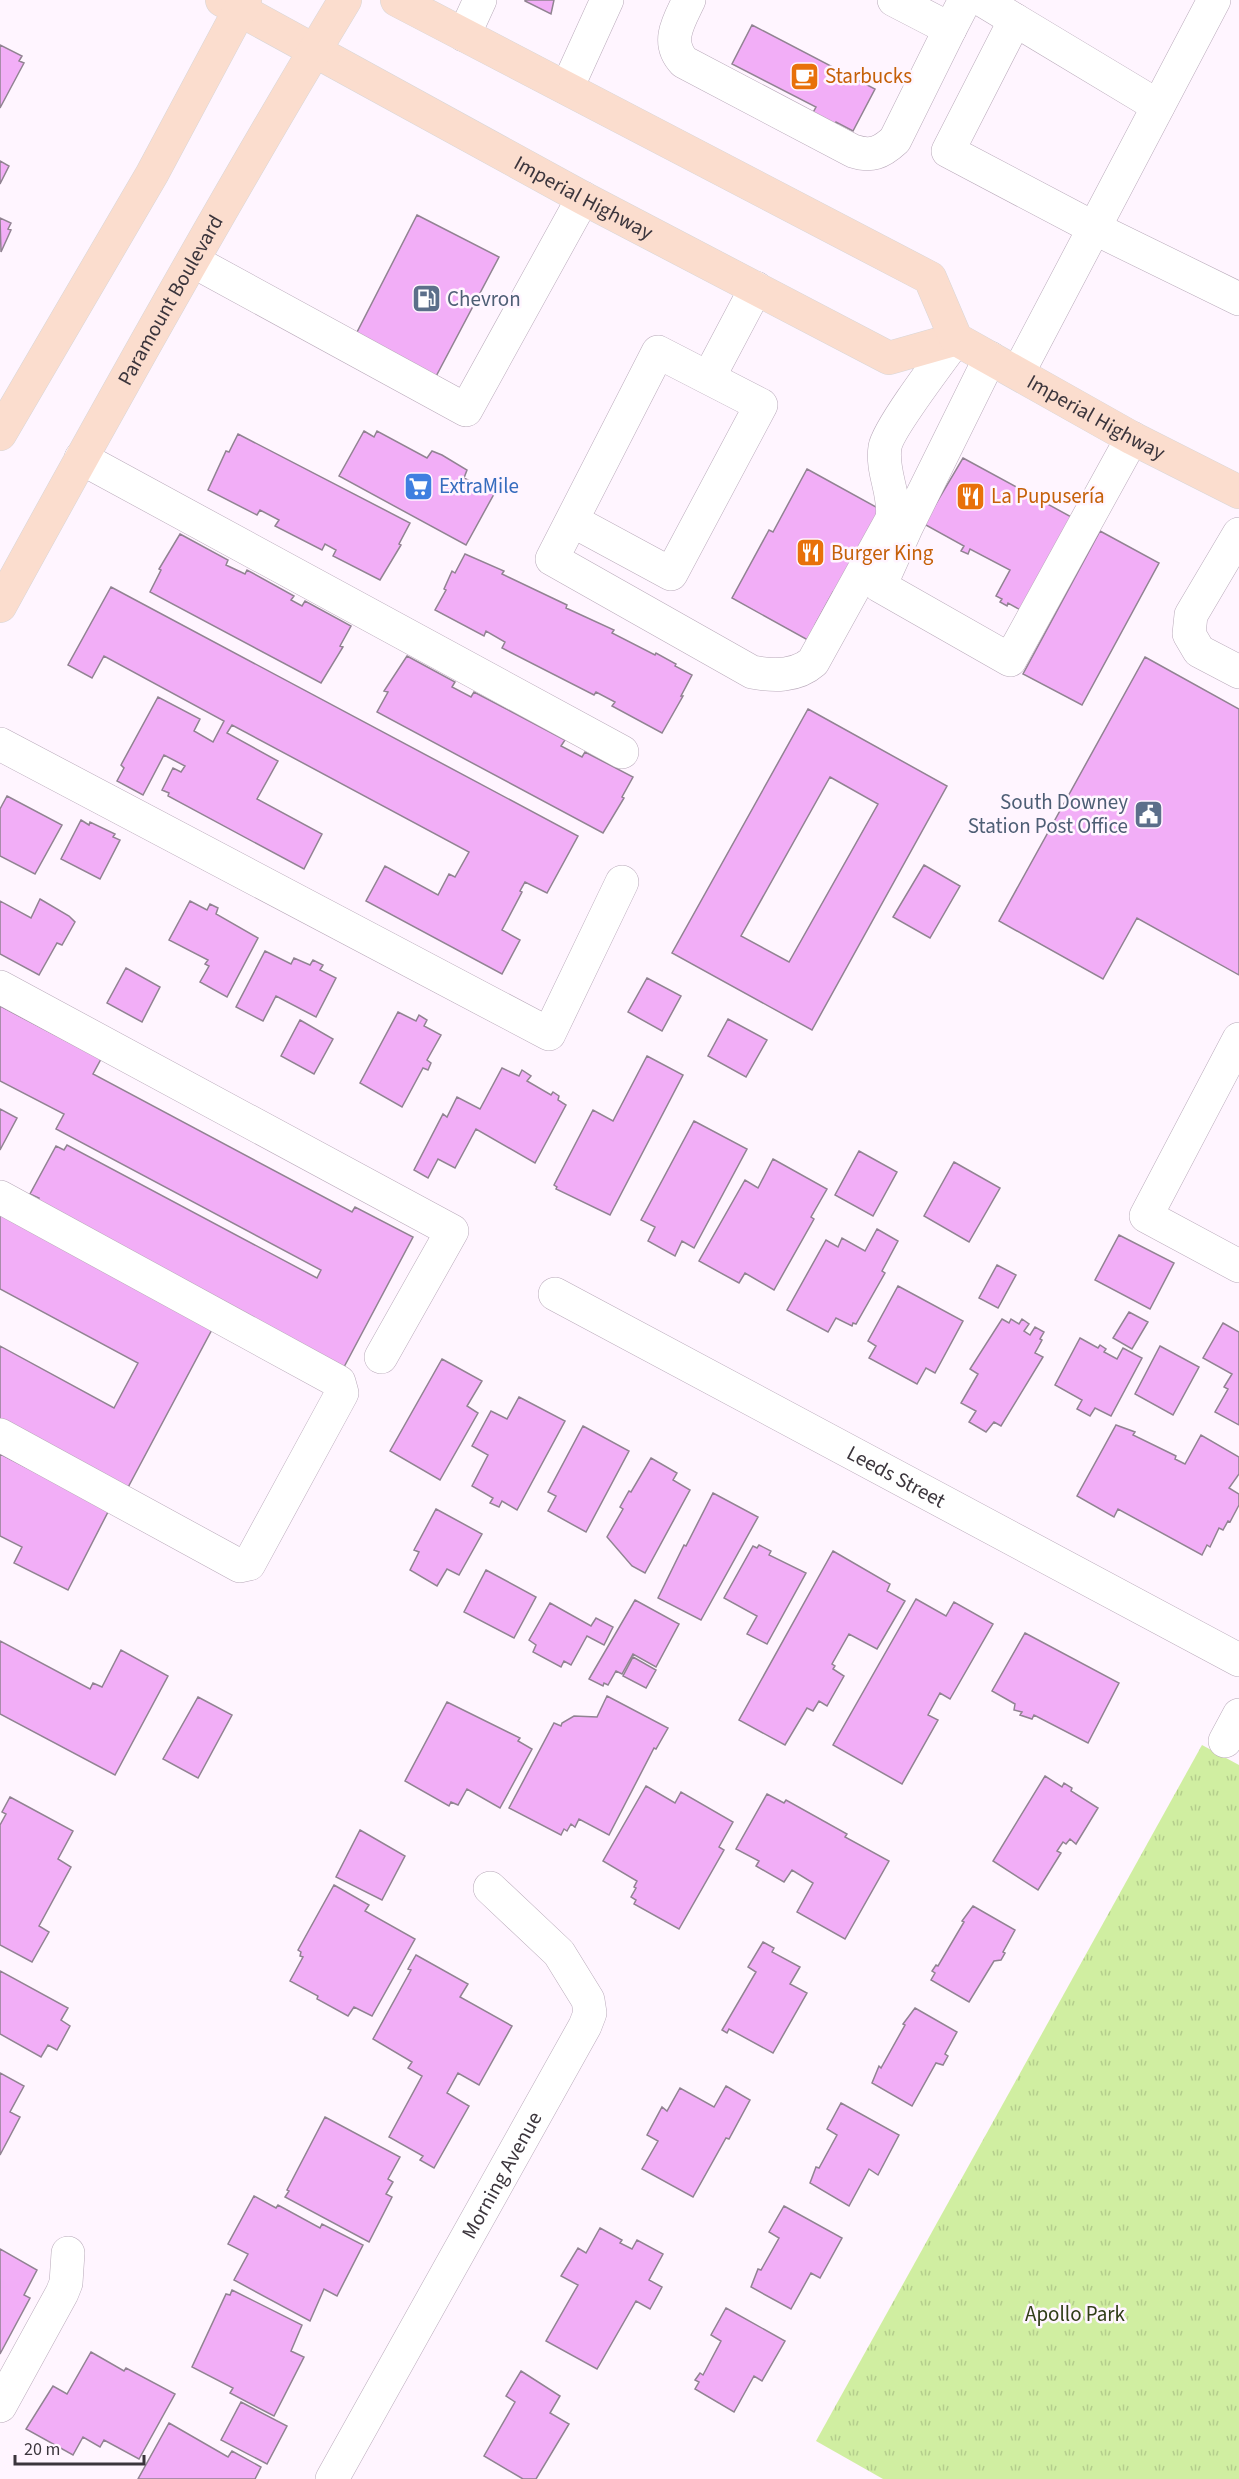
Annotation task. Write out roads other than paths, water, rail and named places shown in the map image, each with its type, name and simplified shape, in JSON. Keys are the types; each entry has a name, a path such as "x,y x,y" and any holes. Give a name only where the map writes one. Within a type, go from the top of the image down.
{"main road":[{"name":"Paramount Boulevard","path":"0,606 81,458 345,0"},
{"path":"398,0 930,278 956,339"},
{"name":"Imperial Highway","path":"235,3 314,51 583,198 889,358 956,339 1132,438 1239,492"},
{"path":"0,434 152,174 235,3"}],"street":[{"path":"464,35 480,0"},
{"path":"567,88 607,0"},
{"path":"689,0 674,33 674,43 684,62 853,151 869,155 880,153 895,140 965,0"},
{"path":"894,0 950,29"},
{"path":"982,0 1158,106"},
{"path":"1132,438 1010,660 880,586 906,528 1004,365 1094,228 1214,0"},
{"path":"1015,20 948,151 1094,228 1239,299"},
{"path":"194,261 466,410 583,198"},
{"path":"709,377 756,288"},
{"path":"573,521 671,574 761,405 658,352 552,559 752,672 782,675 807,668 813,662 892,519 893,496 885,475 885,445 956,339"},
{"path":"81,458 622,752"},
{"path":"1239,534 1191,615 1189,634 1199,651 1239,672"},
{"path":"0,744 549,1034 622,882"},
{"path":"0,987 452,1231 381,1357"},
{"path":"1239,1039 1146,1216 1239,1266"},
{"path":"0,1197 339,1382 342,1393 249,1564 240,1566 0,1435"},
{"name":"Leeds Street","path":"555,1294 1239,1660"},
{"name":"Morning Avenue","path":"332,2479 580,2036 590,2013 588,2000 559,1953 490,1888"},
{"path":"0,2406 62,2294 66,2283 68,2253"}],"place":[{"name":"Starbucks","path":"804,76"},
{"name":"Chevron","path":"426,299"},
{"name":"ExtraMile","path":"418,486"},
{"name":"La Pupusería","path":"970,496"},
{"name":"Burger King","path":"810,553"},
{"name":"South Downey Station Post Office","path":"1149,814"}],"park label":[{"name":"Apollo Park","path":"1075,2314"}]}
